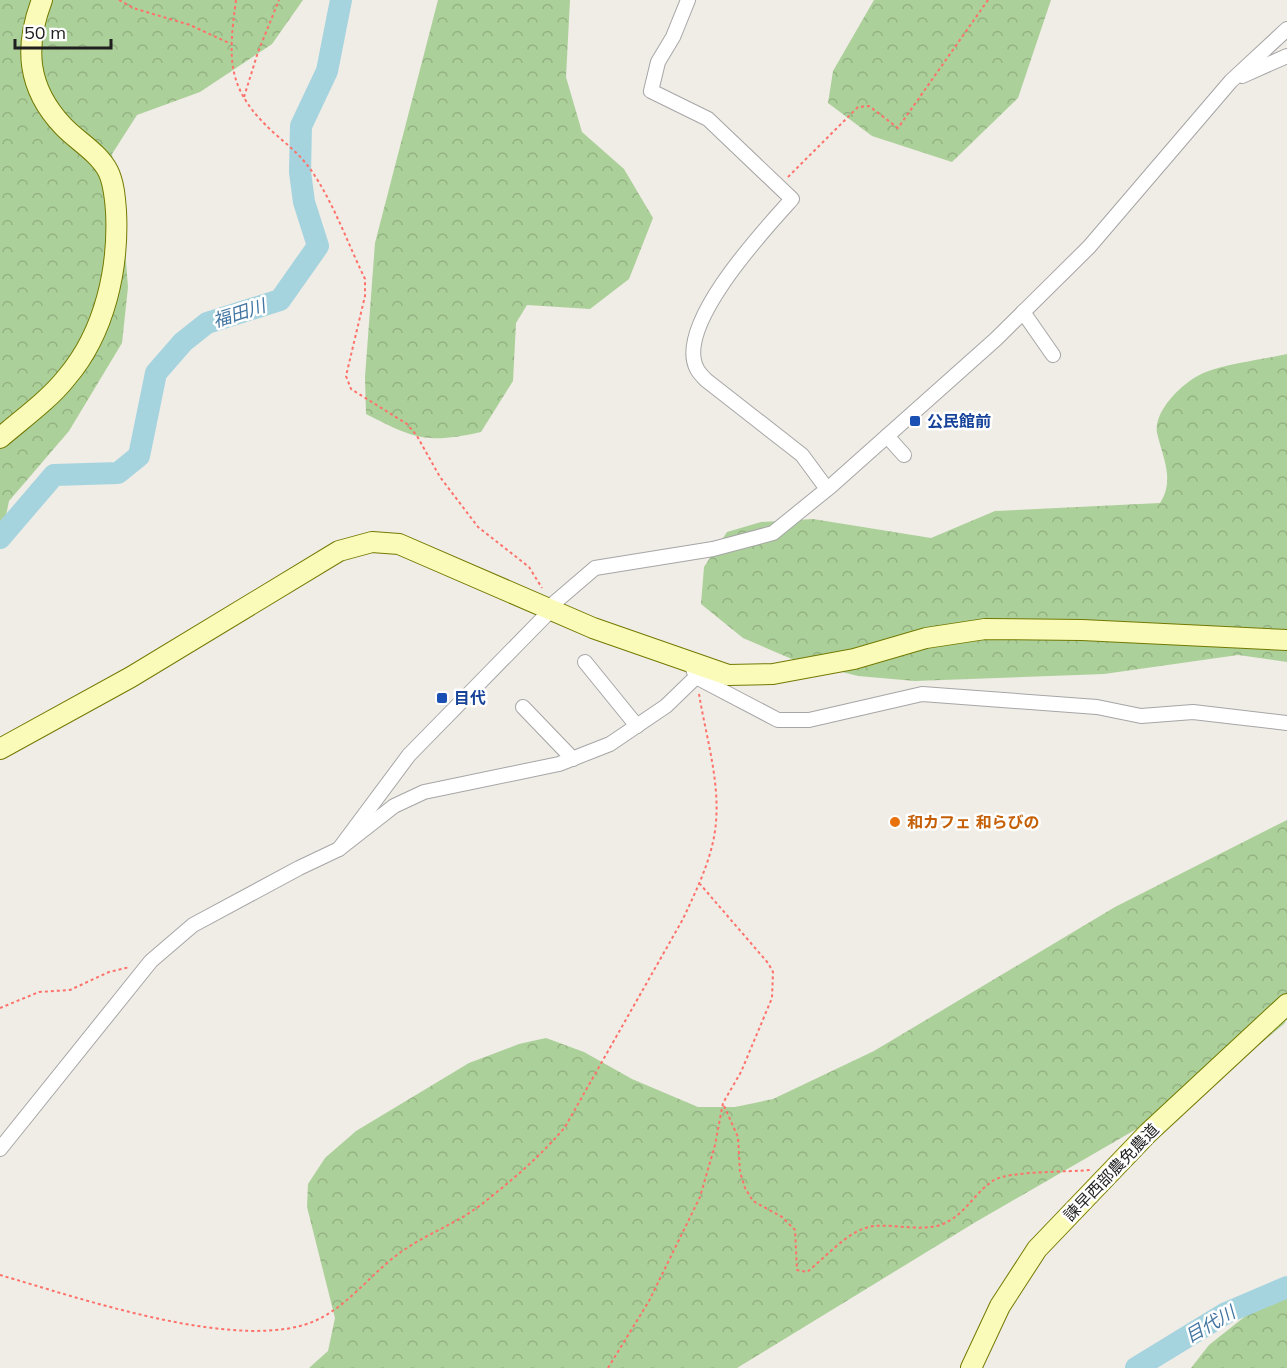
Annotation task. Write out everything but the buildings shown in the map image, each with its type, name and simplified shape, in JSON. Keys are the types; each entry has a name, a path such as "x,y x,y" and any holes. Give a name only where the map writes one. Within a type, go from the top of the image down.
{"street":[{"path":"0,438 67,378 93,338 110,288 117,234 114,192 108,170 62,125 40,93 33,74 32,28 42,0"},
{"path":"688,0 673,37 658,62 651,91 708,119 792,199 735,263 702,318 694,353 697,369 706,380 802,455 828,489"},
{"path":"339,849 409,755 552,607 594,568 713,549 772,533 828,489 1023,312 1089,247 1231,81 1287,29"},
{"path":"1231,81 1287,56"},
{"path":"1023,312 1053,356"},
{"path":"887,436 904,455"},
{"path":"0,749 123,682 339,551 372,542 399,544 552,607 593,628 693,668 778,720 809,720 922,694 1097,707 1141,716 1192,712 1287,723"},
{"path":"693,668 728,675 773,674 854,659 926,638 985,629 1082,630 1287,640"},
{"path":"585,662 637,726"},
{"path":"0,1149 151,961 193,925 339,849 394,806 424,792 560,764 610,744 666,706 693,668"},
{"path":"523,707 573,759"},
{"name":"諫早西部農免農道","path":"971,1368 1000,1306 1037,1249 1112,1169 1251,1035 1287,1004"}],"path":[{"path":"119,0 133,8 190,25 229,43"},
{"path":"236,0 229,43 233,76 254,114 298,154 316,176 366,279 359,326 346,376 351,389 406,424 417,436 440,477 478,527 529,567 552,607"},
{"path":"244,97 258,52 279,0"},
{"path":"779,186 858,107 869,106 898,128 988,0"},
{"path":"0,1275 159,1320 231,1330 275,1330 319,1320 398,1253 483,1203 546,1150 565,1127 683,919 700,884 713,844 715,782 693,668"},
{"path":"608,1368 649,1301 700,1197 715,1146 723,1103 741,1072 772,998 773,972 700,884"},
{"path":"0,1008 39,992 70,990 109,972 151,961"},
{"path":"723,1103 738,1137 740,1172 745,1188 753,1201 783,1217 795,1230 797,1270 807,1272 847,1239 872,1226 914,1228 941,1225 964,1212 982,1190 997,1179 1112,1169"}],"green space":[{"path":"0,0 303,0 272,44 200,92 137,115 112,154 123,224 128,287 122,343 69,431 9,501 0,545"},
{"path":"438,0 570,0 566,77 582,132 624,169 653,218 629,279 590,309 527,305 516,323 513,381 481,432 447,438 410,434 366,414 365,377 375,243"},
{"path":"874,0 1051,0 1018,98 952,162 872,136 828,103 833,71"},
{"path":"1287,354 1287,662 1238,655 1104,674 915,681 858,676 794,660 743,638 701,604 704,567 727,532 761,522 813,519 931,538 995,511 1160,503 1167,486 1167,477 1157,424 1165,405 1189,381 1206,372"},
{"path":"1287,820 1287,1019 1284,1024 1204,1090 974,1223 737,1368 309,1368 328,1351 335,1318 307,1207 308,1184 325,1158 356,1131 469,1063 519,1044 546,1038 584,1052 632,1079 698,1107 735,1107 773,1099 874,1051 1115,907"},
{"path":"1287,1283 1287,1368 1191,1368 1209,1345"}],"waterway":[{"name":"福田川","path":"0,538 54,475 118,473 139,456 156,373 183,342 207,323 280,300 318,246 304,202 300,172 301,126 327,71 341,0"},
{"name":"目代川","path":"1136,1368 1226,1313 1287,1287"}],"place":[{"name":"公民館前","path":"915,421"},
{"name":"目代","path":"442,698"},
{"name":"和カフェ 和らびの","path":"895,822"}]}
